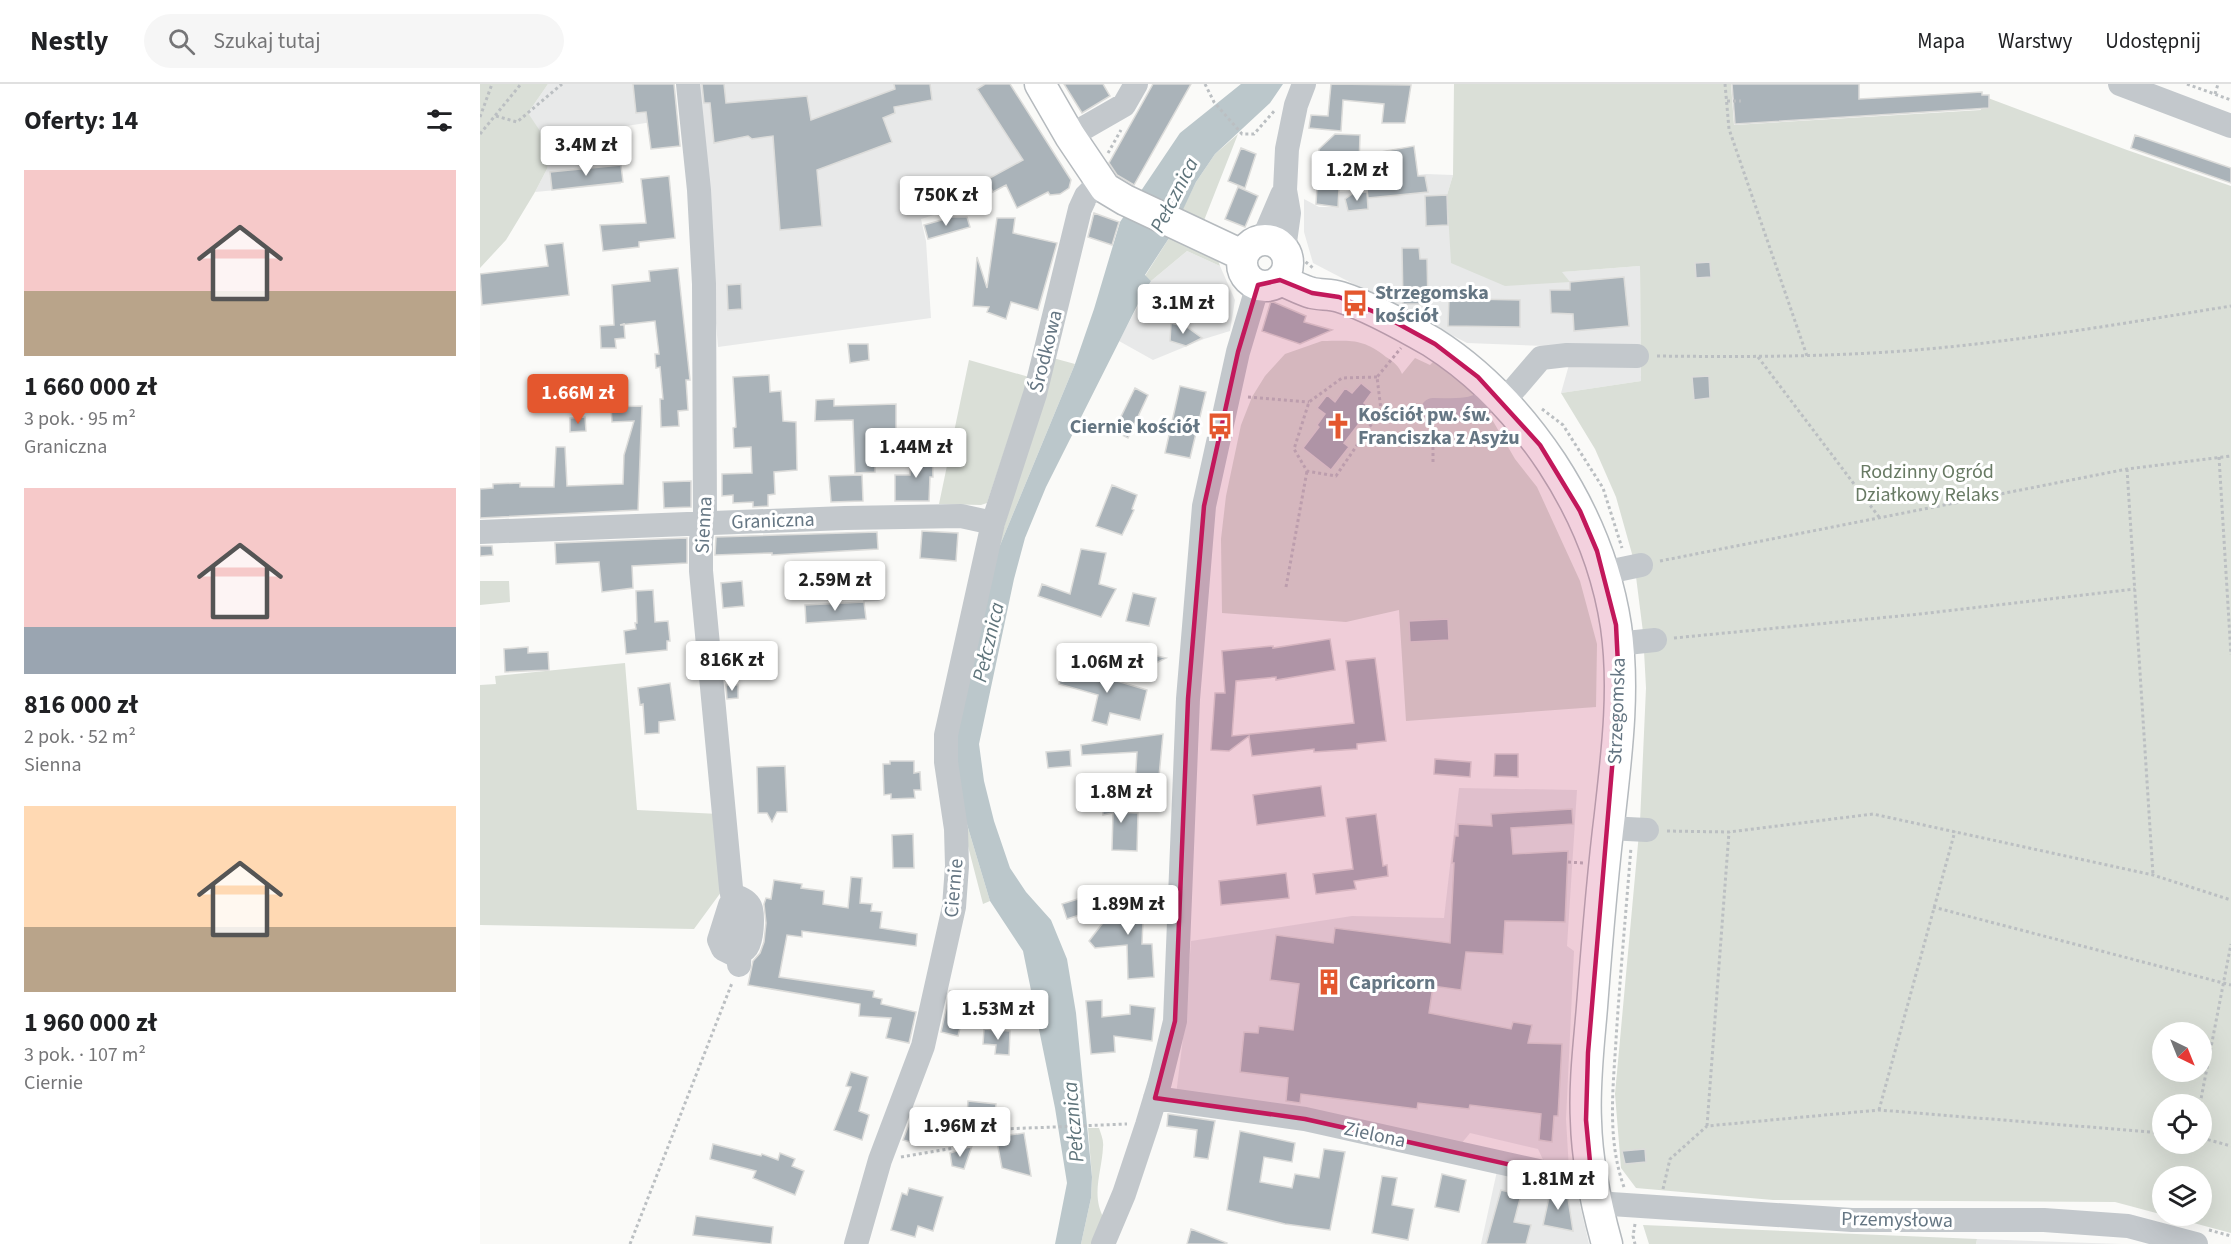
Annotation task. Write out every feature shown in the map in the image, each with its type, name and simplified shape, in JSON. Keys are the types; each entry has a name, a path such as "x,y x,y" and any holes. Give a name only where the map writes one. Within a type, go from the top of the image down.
{"main road":[{"name":"Strzegomska","path":"1040,84 1070,136 1103,169 1125,200 1200,234 1319,279 1340,297 1384,316 1435,344 1457,360 1500,397 1540,445 1563,480 1589,530 1616,625 1619,716 1588,1053 1586,1120 1594,1193 1607,1244"}],"street":[{"name":"Sienna","path":"688,84 699,190 704,284 701,571 733,899 740,942 739,959"},
{"path":"1070,136 1124,105 1136,84"},
{"path":"1103,1244 1124,1194 1147,1125 1174,1021 1188,699 1202,533 1209,480 1238,352 1269,262 1267,230 1285,190 1289,134 1304,84"},
{"path":"2120,84 2175,94 2231,126"},
{"name":"Środkowa","path":"993,523 1035,394 1080,209 1103,169"},
{"path":"1433,410 1470,410 1500,397 1540,358 1567,355 1637,356"},
{"name":"Graniczna","path":"480,532 845,518 961,516 993,523"},
{"name":"Ciernie","path":"856,1244 880,1160 922,1046 954,907 957,866 956,829 946,762 946,735 993,523"},
{"path":"1603,573 1641,564"},
{"path":"1617,644 1655,640"},
{"path":"1608,828 1647,830"},
{"name":"Zielona","path":"1155,1098 1305,1119 1594,1193"},
{"name":"Przemysłowa","path":"1594,1193 1852,1220 2044,1220 2128,1226 2196,1244"}],"path":[{"path":"480,117 492,84"},
{"path":"480,134 521,84"},
{"path":"496,116 517,122 562,84"},
{"path":"1205,84 1214,102 1242,134 1254,134 1277,108"},
{"path":"1725,84 1729,129 1807,356"},
{"path":"2187,84 2231,100"},
{"path":"2214,94 2218,84"},
{"path":"1727,101 1741,101"},
{"path":"1103,169 1124,125"},
{"path":"1637,356 1807,356 1915,350 2023,339 2231,306"},
{"path":"1758,357 1879,518"},
{"path":"1286,587 1306,471 1294,449 1309,402 1342,378 1377,377 1381,410 1336,476 1306,471"},
{"path":"1228,394 1309,402"},
{"path":"1433,410 1433,463"},
{"path":"1641,564 2127,469 2231,456"},
{"path":"2219,457 2231,655"},
{"path":"2127,469 2152,875"},
{"path":"1655,640 1920,614 2135,589"},
{"path":"1647,830 1729,832 1873,813 2152,875 2231,900"},
{"path":"1879,1110 1955,831"},
{"path":"1707,1126 1729,832"},
{"path":"1933,907 2231,985"},
{"path":"2202,1094 2231,944"},
{"path":"630,1244 739,959"},
{"path":"1661,1197 1670,1159 1707,1126 1879,1110 2152,1132"},
{"path":"880,1160 954,1148 1004,1129 1147,1125"},
{"path":"2212,1141 2231,1146"},
{"path":"1635,1217 1633,1236 1635,1244"}],"highlighted area":[{"path":"1280,280 1312,293 1339,297 1384,316 1435,344 1478,377 1540,445 1580,511 1597,551 1616,625 1619,685 1588,1053 1586,1120 1592,1183 1305,1119 1155,1098 1175,1021 1188,699 1204,506 1238,352 1258,285"}],"shaded area":[{"path":"548,84 673,84 677,118 614,128 621,184 535,192 547,169 528,113"},
{"path":"696,84 1010,84 1046,141 1021,157 1031,172 976,202 921,219 926,241 931,318 718,347"},
{"path":"1426,174 1453,175 1447,195 1569,281 1561,272 1640,266 1641,381 1561,393 1574,347 1467,343 1313,263 1304,232 1304,199 1319,207 1338,207 1339,192 1365,190 1365,181"},
{"path":"1187,251 1220,266 1235,300 1230,331 1153,360 1119,341 1151,281"},
{"path":"1459,788 1577,790 1567,946 1574,951 1566,1119 1569,1170 1545,1164 1538,1149 1470,1133 1461,1144 1176,1095 1185,1022 1191,941 1352,916 1444,918"},
{"path":"1497,1171 1576,1187 1589,1244 1481,1244"},
{"path":"1977,1239 2122,1244 1976,1244"}],"green space":[{"path":"480,84 548,84 528,113 550,146 547,169 535,192 506,240 480,268"},
{"name":"Rodzinny Ogród Działkowy Relaks","path":"1454,84 1731,84 1734,125 1981,110 1980,95 2231,186 2231,1233 2205,1226 2212,1226 2212,1166 2152,1166 2152,1212 2115,1202 1773,1200 1636,1188 1621,1168 1615,1094 1640,822 1646,688 1643,632 1634,561 1616,497 1595,449 1561,393 1641,381 1640,266 1562,272 1570,282 1505,286 1451,263 1447,195 1453,175"},
{"path":"1238,134 1203,223 1181,212 1196,182 1215,154"},
{"path":"1171,235 1217,257 1220,266 1187,251 1151,281 1145,276"},
{"path":"1322,341 1356,342 1370,346 1394,362 1402,374 1415,358 1430,365 1433,362 1467,387 1490,416 1515,459 1537,487 1580,581 1597,644 1596,707 1406,721 1399,610 1346,622 1222,613 1221,539 1226,496 1241,425 1252,397 1265,376 1285,354"},
{"path":"1053,358 1075,364 996,555"},
{"path":"969,360 1029,377 987,503 981,505 939,504"},
{"path":"480,581 509,581 510,602 480,605"},
{"path":"625,663 637,810 719,814 727,884 694,929 480,925 480,685 496,684 495,676"},
{"path":"966,821 990,901 983,904 963,827"},
{"path":"1088,1128 1099,1128 1103,1140 1098,1202 1105,1220 1095,1244 1081,1244 1091,1198 1092,1177"},
{"path":"1643,1225 1977,1239 1976,1244 1649,1244"}],"water":[{"name":"Pełcznica","path":"1241,84 1283,84 1270,103 1215,154 1196,182 1171,235 1145,275 1151,281 1046,487 1025,538 1014,579 979,744 984,781 994,821 1010,868 1026,892 1051,920 1067,959 1076,1013 1092,1177 1091,1198 1081,1244 1055,1244 1067,1183 1055,1108 1023,951 990,901 966,821 953,762 955,735 996,555 1075,364 1120,222 1180,133"}],"building":[{"path":"633,84 674,84 680,146 651,149 646,112 636,113"},
{"path":"702,84 724,84 726,103 807,96 811,120 895,89 894,84 930,84 932,100 894,107 895,113 883,118 892,142 817,170 822,226 780,230 773,136 752,139 748,136 714,143 710,103 704,103"},
{"path":"985,84 1010,84 1071,180 1069,188 1060,194 1050,195 1048,192 1017,208 1006,185 993,192 986,180 1023,160 977,89"},
{"path":"1064,84 1103,84 1110,96 1082,113"},
{"path":"1153,84 1191,84 1134,185 1117,175 1109,163"},
{"path":"1331,84 1411,85 1405,123 1382,123 1384,104 1343,100 1341,131 1309,128 1311,115 1328,116"},
{"path":"1732,84 1859,84 1859,99 1982,92 1982,95 1989,95 1989,108 1735,124"},
{"path":"1335,134 1360,135 1359,166 1340,169 1338,207 1316,204 1319,149"},
{"path":"2135,135 2231,168 2231,183 2131,148"},
{"path":"1414,146 1418,176 1425,176 1428,192 1368,198 1363,155"},
{"path":"1241,148 1256,154 1245,188 1228,181"},
{"path":"621,165 623,182 552,190 550,172"},
{"path":"669,176 675,238 639,242 639,247 603,251 600,225 646,223 641,179"},
{"path":"1238,187 1258,196 1245,227 1225,219"},
{"path":"1355,192 1367,192 1368,209 1348,211 1345,199"},
{"path":"1447,195 1448,225 1426,226 1425,196"},
{"path":"1094,213 1119,222 1112,245 1088,237"},
{"path":"952,217 967,217 970,227 928,239 924,225"},
{"path":"997,218 1015,218 1013,233 1057,243 1038,310 1011,302 1006,319 987,312 989,307 973,306 977,257 987,288"},
{"path":"563,243 569,295 482,305 480,274 548,266 545,245"},
{"path":"1402,248 1419,248 1420,259 1427,259 1428,304 1403,304"},
{"path":"1710,262 1711,277 1696,278 1695,263"},
{"path":"678,268 690,380 686,380 688,410 678,411 679,426 661,427 660,399 663,399 660,367 656,368 655,354 659,354 655,321 624,325 625,338 615,339 616,348 601,348 600,326 614,325 612,285 650,281 649,271"},
{"path":"1624,277 1629,326 1574,331 1573,314 1551,313 1550,290 1570,290 1570,282"},
{"path":"741,284 742,309 728,310 727,285"},
{"path":"1460,294 1472,294 1473,299 1520,300 1520,327 1448,326 1449,299 1460,299"},
{"path":"1271,301 1306,316 1304,322 1332,330 1300,344 1262,331"},
{"path":"1171,323 1187,327 1202,338 1186,346 1170,341"},
{"path":"848,344 868,344 869,360 850,363"},
{"path":"769,375 770,392 781,391 783,421 796,422 797,470 774,472 775,494 768,495 768,506 753,507 753,502 733,503 733,495 722,496 722,474 752,473 751,447 734,448 733,428 736,427 733,377"},
{"path":"1709,376 1710,398 1694,400 1692,377"},
{"name":"Kościół pw. św. Franciszka z Asyżu","path":"1361,383 1372,392 1364,403 1371,408 1344,443 1349,447 1331,470 1303,448 1319,427 1317,425 1325,414 1317,408 1327,395 1335,402 1345,388 1352,393"},
{"path":"1180,386 1206,392 1190,458 1165,453"},
{"path":"1135,388 1148,395 1128,438 1114,431"},
{"path":"834,399 834,406 896,404 896,433 905,433 906,450 875,451 875,472 855,473 853,420 815,421 816,400"},
{"path":"642,406 638,510 480,518 480,489 493,488 493,484 520,483 520,487 554,487 556,447 565,447 567,486 623,484 624,455 634,421 612,422 611,407"},
{"path":"585,417 586,431 570,432 570,418"},
{"path":"910,451 932,452 933,477 930,477 929,501 895,501 895,475 910,475"},
{"path":"862,475 863,501 831,502 829,476"},
{"path":"691,481 691,507 664,508 663,482"},
{"path":"1112,485 1137,495 1132,509 1134,510 1122,535 1096,526"},
{"path":"922,531 958,533 956,561 920,558"},
{"path":"877,532 878,549 772,555 772,553 715,555 716,537"},
{"path":"687,538 687,563 632,566 633,588 602,592 599,562 556,564 555,543"},
{"path":"480,546 492,546 493,555 480,556"},
{"path":"1081,549 1106,553 1099,584 1116,589 1101,617 1038,596 1042,584 1070,594"},
{"path":"742,581 744,606 723,608 721,583"},
{"path":"864,587 879,587 879,600 864,601"},
{"path":"653,590 655,622 668,621 670,641 667,641 667,650 626,654 624,631 636,629 635,623 637,623 636,591"},
{"path":"1133,593 1156,598 1149,626 1126,621"},
{"path":"864,602 866,619 806,623 805,605"},
{"path":"1448,619 1449,640 1410,642 1409,621"},
{"path":"1330,639 1335,670 1276,680 1276,677 1236,681 1232,736 1354,723 1346,661 1375,658 1386,741 1357,744 1357,749 1314,752 1314,749 1252,756 1249,736 1229,751 1211,750 1215,693 1225,693 1222,651 1273,646 1273,648"},
{"path":"1112,646 1166,658 1152,665 1149,678 1110,657"},
{"path":"528,647 528,653 548,652 549,670 505,672 504,649"},
{"path":"1064,665 1147,690 1140,720 1110,713 1107,725 1092,721 1098,695 1059,684"},
{"path":"670,683 675,720 659,722 659,733 645,734 643,704 640,705 638,688"},
{"path":"726,685 738,685 738,698 727,699"},
{"path":"1163,734 1158,787 1135,786 1137,752 1082,755 1081,745"},
{"path":"1070,750 1071,766 1048,768 1046,752"},
{"path":"1495,754 1518,754 1518,777 1494,776"},
{"path":"1435,759 1471,762 1470,777 1434,774"},
{"path":"890,761 914,761 914,773 920,772 921,790 914,790 915,798 891,799 891,794 884,795 883,764 890,764"},
{"path":"785,766 787,812 777,812 772,822 767,813 758,813 757,767"},
{"path":"1321,786 1325,816 1257,825 1253,795"},
{"path":"1114,789 1117,812 1138,813 1137,851 1112,850 1113,813 1103,815 1101,791"},
{"path":"1572,809 1573,824 1511,828 1513,854 1568,851 1565,922 1505,921 1503,954 1466,952 1461,990 1433,986 1429,1013 1511,1029 1513,1022 1532,1025 1528,1043 1562,1044 1558,1116 1554,1116 1552,1142 1539,1140 1541,1114 1470,1105 1469,1109 1418,1103 1417,1109 1301,1094 1300,1103 1286,1101 1288,1078 1240,1072 1244,1032 1258,1033 1259,1026 1293,1030 1299,984 1270,980 1276,935 1333,943 1335,928 1450,943 1454,863 1452,863 1455,836 1458,836 1458,824 1492,826 1491,814"},
{"path":"1376,814 1383,866 1387,865 1388,876 1354,881 1356,889 1316,894 1313,874 1353,869 1346,818"},
{"path":"913,834 914,868 893,868 892,835"},
{"path":"1286,873 1289,898 1221,905 1219,881"},
{"path":"851,877 862,878 860,903 872,904 871,911 882,912 880,928 917,934 916,946 802,931 802,937 787,935 779,977 874,991 873,997 882,999 881,1004 916,1012 909,1043 886,1038 891,1018 859,1016 860,1004 748,985 753,961 760,953 764,942 766,923 764,904 766,898 771,899 774,880 802,884 801,888 824,891 823,904 848,908"},
{"path":"1126,896 1144,896 1142,944 1152,944 1154,977 1128,979 1127,945 1095,948 1089,941"},
{"path":"1084,897 1089,912 1067,919 1062,904"},
{"path":"950,991 968,995 966,1004 978,1007 975,1019 963,1016 958,1036 941,1032"},
{"path":"1102,1000 1102,1017 1130,1014 1130,1005 1155,1008 1152,1041 1114,1036 1115,1052 1091,1054 1086,1001"},
{"path":"984,1029 1010,1031 1009,1055 995,1054 996,1045 983,1044"},
{"path":"851,1072 868,1077 859,1111 869,1115 862,1140 834,1130 851,1087 846,1086"},
{"path":"968,1101 996,1104 994,1118 967,1115"},
{"path":"914,1111 930,1116 921,1145 903,1140"},
{"path":"1168,1114 1215,1121 1208,1159 1194,1157 1197,1130 1167,1126"},
{"path":"1240,1131 1295,1143 1292,1162 1264,1157 1260,1182 1292,1188 1295,1174 1319,1178 1324,1149 1345,1152 1330,1230 1285,1224 1227,1210"},
{"path":"1024,1133 1031,1176 1002,1168 996,1137"},
{"path":"713,1144 761,1156 762,1154 778,1160 780,1153 795,1159 792,1166 804,1171 795,1195 753,1178 756,1171 710,1159"},
{"path":"972,1146 964,1169 952,1166 950,1153"},
{"path":"1645,1149 1646,1162 1625,1164 1622,1151"},
{"path":"1442,1174 1466,1180 1459,1212 1435,1207"},
{"path":"1382,1176 1397,1178 1392,1205 1414,1209 1408,1240 1372,1233"},
{"path":"909,1188 943,1197 933,1231 918,1226 915,1237 891,1230 902,1193 907,1195"},
{"path":"1551,1188 1567,1192 1573,1231 1543,1225"},
{"path":"1501,1190 1521,1195 1514,1222 1531,1225 1526,1244 1486,1244"},
{"path":"696,1216 773,1227 771,1244 693,1235"},
{"path":"1191,1229 1227,1243 1187,1244"}],"place":[{"name":"Strzegomska kościół","path":"1355,303"},
{"name":"Ciernie kościół","path":"1220,426"},
{"name":"Kościół pw. św. Franciszka z Asyżu","path":"1338,426"},
{"name":"Capricorn","path":"1329,982"}]}
